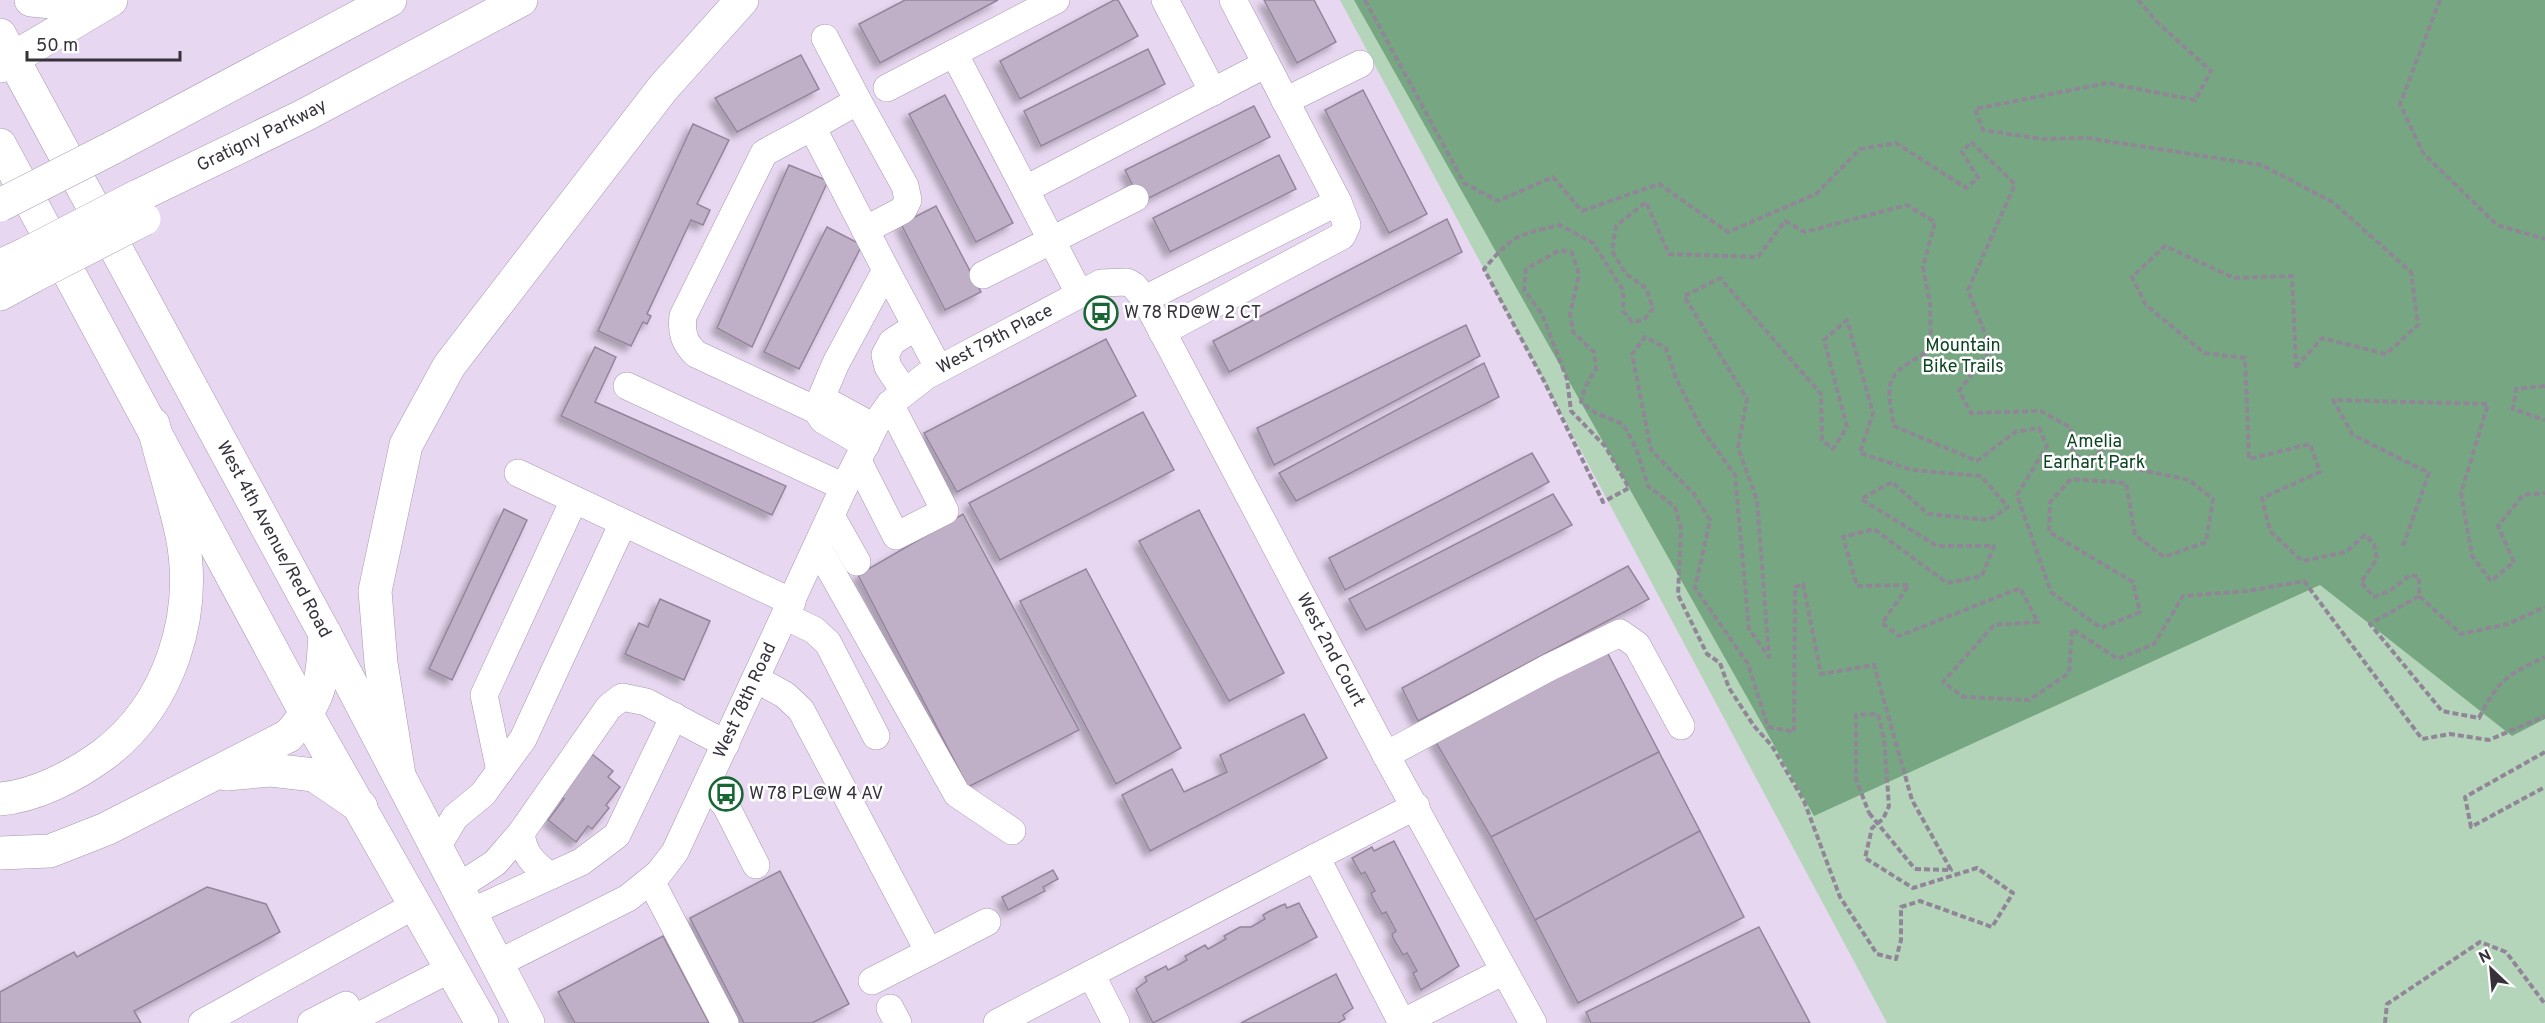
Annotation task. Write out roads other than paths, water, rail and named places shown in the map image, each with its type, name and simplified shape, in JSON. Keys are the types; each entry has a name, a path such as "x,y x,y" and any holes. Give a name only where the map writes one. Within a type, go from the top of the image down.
{"main road":[{"path":"31,0 75,4 90,0"},
{"path":"4,54 111,0"},
{"path":"0,206 390,0"},
{"name":"Gratigny Parkway","path":"0,294 20,266 140,208 303,116 521,0"},
{"path":"399,775 381,663 375,591 406,445 449,366 663,88 742,0"},
{"name":"West 4th Avenue/Red Road","path":"4,54 325,634 528,1023"},
{"path":"0,145 153,424 307,715 417,904 482,1023"},
{"path":"0,799 15,798 79,773 124,740 154,701 176,650 186,605 182,537 153,424"},
{"path":"0,853 50,851 106,829 288,736 307,715 321,684 325,634"},
{"path":"215,775 271,770 314,775 361,807"},
{"path":"392,861 418,885 473,963 480,967 497,964"}],"street":[{"path":"887,88 1056,0"},
{"path":"1165,0 1213,92"},
{"path":"1161,333 1342,236 1347,225 1338,202 1233,0"},
{"path":"825,38 904,186 908,200 903,210 865,230"},
{"path":"954,53 1079,293"},
{"path":"1026,189 1266,64"},
{"path":"1285,101 1360,64"},
{"path":"858,101 764,153 683,316 682,329 685,342 696,354 816,410 823,420 878,425 888,367 885,355 892,342 915,327"},
{"path":"812,127 939,369"},
{"path":"983,275 1136,198"},
{"path":"1136,291 1192,276 1338,202"},
{"path":"816,410 837,363 886,270"},
{"path":"1192,276 1210,308"},
{"name":"West 79th Place","path":"878,425 939,369 1079,293 1101,283 1136,291"},
{"name":"West 2nd Court","path":"1136,291 1161,333 1386,755 1533,1023"},
{"path":"627,386 844,487"},
{"name":"West 78th Road","path":"497,964 628,898 651,881 675,852 844,487 878,425"},
{"path":"518,473 623,523 788,609 828,644 876,736"},
{"path":"500,771 484,695 574,500"},
{"path":"831,516 857,562"},
{"path":"437,847 462,809 483,794 523,739 623,523"},
{"path":"817,546 957,794 1012,831"},
{"path":"1386,755 1548,668 1620,633 1637,645 1682,726"},
{"path":"756,679 785,695 801,710 928,952"},
{"path":"465,900 521,833 609,707 622,697 646,702 726,744"},
{"path":"465,900 550,876 581,862 617,835 674,716"},
{"path":"708,785 726,806 756,865"},
{"path":"997,1023 1416,806"},
{"path":"521,833 524,850 531,862 550,876"},
{"path":"1316,856 1402,1023 1504,971"},
{"path":"651,881 725,1023"},
{"path":"202,1023 417,904"},
{"path":"872,981 987,922"},
{"path":"311,1023 346,1005 351,1022 452,968"},
{"path":"1090,974 1116,1023"}],"place":[{"name":"W 78 RD@W 2 CT","path":"1101,313"},
{"name":"W 78 PL@W 4 AV","path":"726,794"}],"park label":[{"name":"Mountain Bike Trails","path":"1963,356"},
{"name":"Amelia Earhart Park","path":"2094,452"}]}
